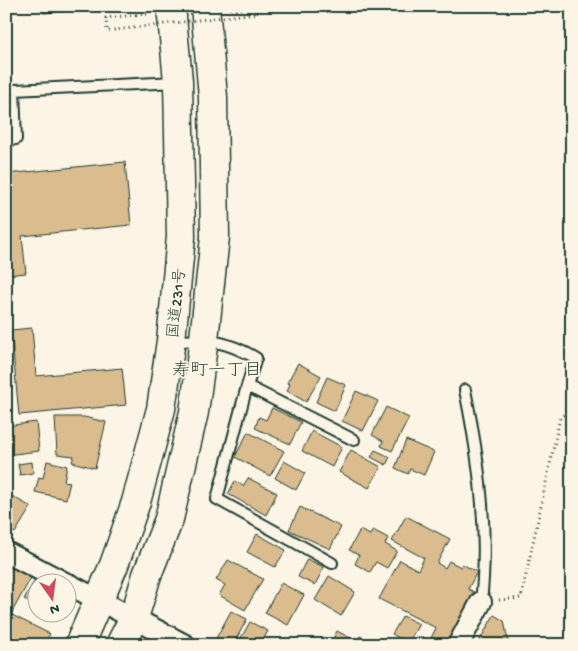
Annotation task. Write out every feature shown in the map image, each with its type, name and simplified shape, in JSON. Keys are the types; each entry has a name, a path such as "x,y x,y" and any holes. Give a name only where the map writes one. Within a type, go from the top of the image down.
{"highway":[{"name":"国道231号","path":"120,645 134,618 147,575 169,519 194,412 215,237 213,97 218,8"},
{"name":"国道231号","path":"79,645 100,601 114,565 141,483 161,409 171,341 181,237 178,82 159,10"}],"street":[{"path":"6,552 48,574"},
{"path":"78,590 185,645"},
{"path":"458,645 481,602"}],"lane":[{"path":"6,140 16,139 14,90 178,82"},
{"path":"171,341 204,339 235,346 256,358 216,499 332,563"},
{"path":"247,386 354,440"},
{"path":"465,390 478,452 484,571 481,602"}],"path":[{"path":"159,10 136,15 106,18 107,31 257,13 256,6"},
{"path":"218,8 242,8"},
{"path":"481,602 521,598 560,418 572,408"}],"building":[{"path":"43,6 69,6 69,11 43,13"},
{"path":"125,162 131,225 22,236 26,273 6,275 6,174"},
{"path":"32,328 36,376 122,368 126,405 19,415 11,330"},
{"path":"298,363 321,376 306,402 287,391 290,384 287,383"},
{"path":"327,377 346,385 335,411 316,402"},
{"path":"356,391 378,401 363,431 342,421"},
{"path":"386,407 409,418 392,451 381,446 383,441 372,435"},
{"path":"272,408 301,422 290,444 255,428 259,417 266,420"},
{"path":"55,417 84,417 106,422 95,468 72,462 74,456 57,454"},
{"path":"36,422 39,451 6,455 6,426"},
{"path":"312,431 342,447 332,467 302,451"},
{"path":"248,432 284,451 270,476 235,457"},
{"path":"406,440 434,452 424,475 410,469 408,474 395,468"},
{"path":"351,450 381,467 369,488 339,472"},
{"path":"375,450 390,457 386,465 371,457"},
{"path":"47,461 67,466 64,481 70,482 66,499 35,492 39,477 43,478"},
{"path":"284,461 305,473 296,490 275,478"},
{"path":"32,462 33,473 20,475 18,464"},
{"path":"248,478 277,493 266,515 228,494 235,481 243,486"},
{"path":"10,495 31,507 15,533 6,527 6,500"},
{"path":"300,507 341,527 330,549 289,530"},
{"path":"406,516 450,539 437,563 445,568 449,561 461,567 462,564 477,572 468,589 474,592 446,645 431,638 436,628 379,599 400,560 418,570 424,558 392,541"},
{"path":"360,530 370,535 373,530 388,538 385,544 397,551 387,568 376,562 370,572 355,564 359,555 349,550"},
{"path":"257,534 286,550 275,567 247,552"},
{"path":"307,559 324,567 315,585 298,577"},
{"path":"228,560 263,579 245,610 219,595 225,585 216,580"},
{"path":"12,565 28,574 28,583 12,612 6,609 6,574"},
{"path":"329,576 355,592 341,616 315,600"},
{"path":"281,583 304,595 288,625 265,613"},
{"path":"28,592 28,601 24,599"},
{"path":"231,611 247,619 233,645 220,645 214,642"},
{"path":"6,612 50,634 44,645 6,645"},
{"path":"494,615 504,621 509,645 477,645"},
{"path":"403,616 419,624 408,643 392,634"},
{"path":"250,622 268,631 260,645 237,645"},
{"path":"337,631 358,642 360,636 371,642 370,645 330,645"},
{"path":"268,640 277,645 265,645"}],"district":[{"name":"寿町一丁目","path":"217,369"}]}
